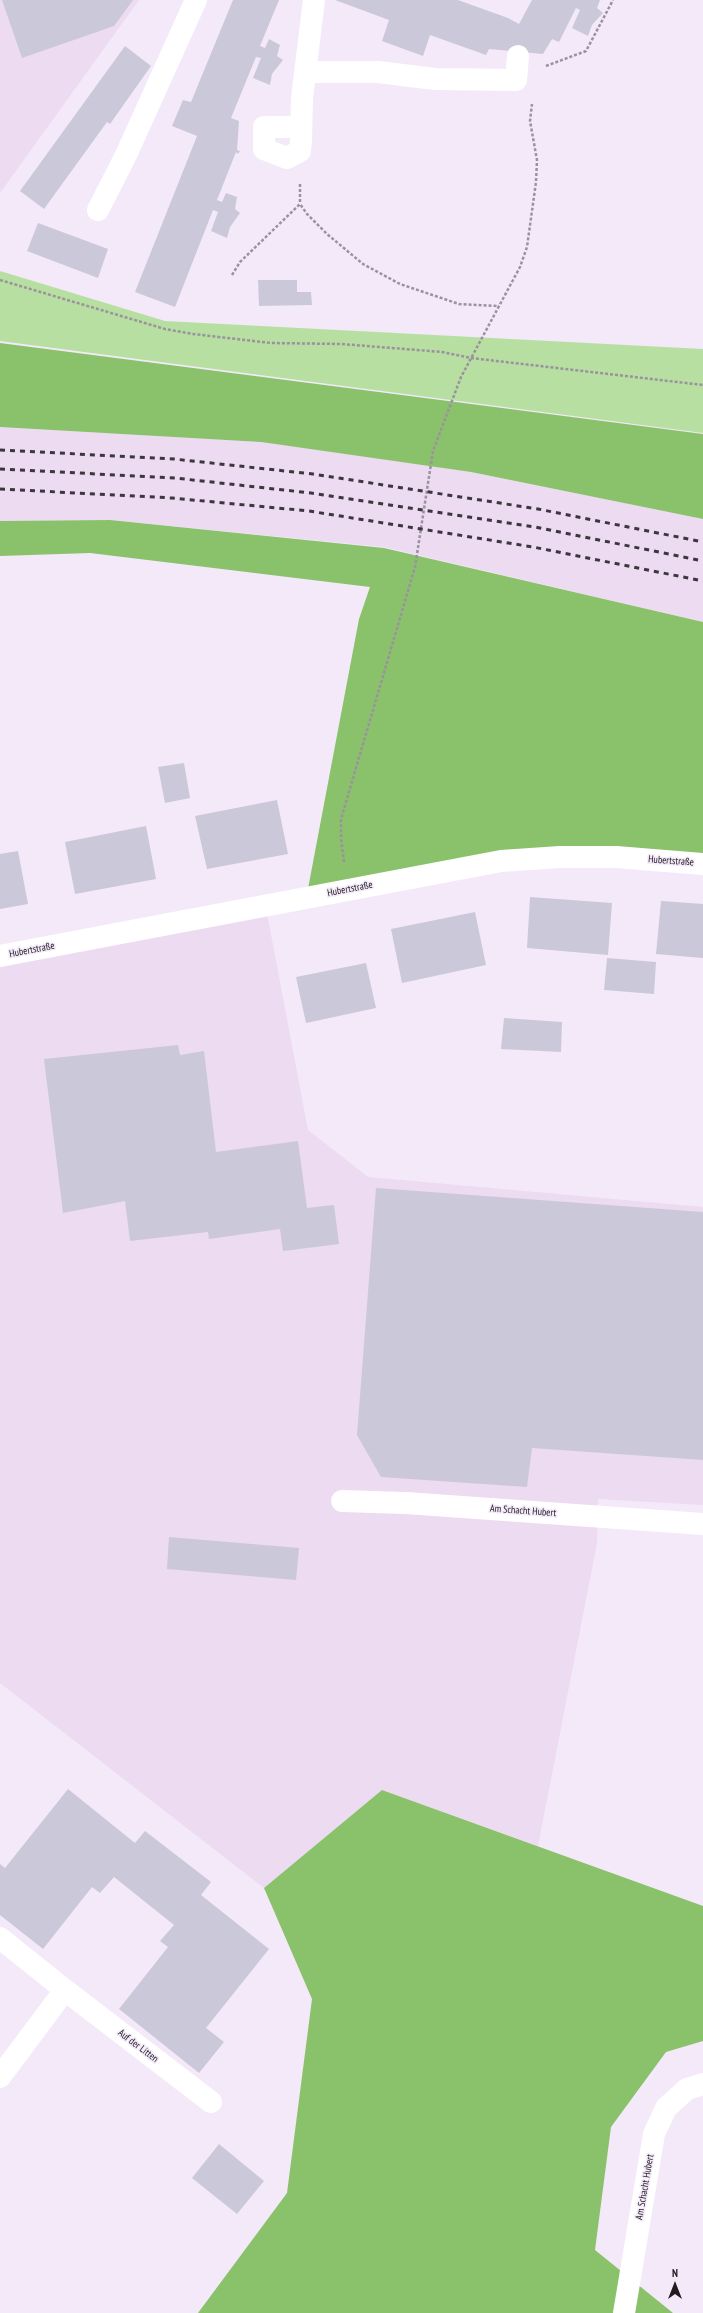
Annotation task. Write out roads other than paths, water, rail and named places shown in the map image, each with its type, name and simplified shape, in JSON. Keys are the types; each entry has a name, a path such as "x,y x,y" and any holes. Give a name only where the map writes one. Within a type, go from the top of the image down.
{"street":[{"path":"98,210 126,155 196,0"},
{"path":"301,127 314,0"},
{"path":"306,72 378,72 435,79 516,80 518,56"},
{"name":"Hubertstraße","path":"0,956 350,888 501,861 553,857 616,857 703,864"},
{"name":"Am Schacht Hubert","path":"342,1500 406,1503 703,1524"},
{"name":"Auf der Litten","path":"0,1938 211,2102"},
{"path":"0,2077 65,1990"},
{"name":"Am Schacht Hubert","path":"624,2313 654,2134 666,2108 687,2089 703,2084"}],"railway":[{"path":"0,450 174,459 313,474 538,509 703,542"},
{"path":"0,469 175,478 311,493 535,527 703,561"},
{"path":"0,489 172,498 309,511 533,547 703,581"}]}
